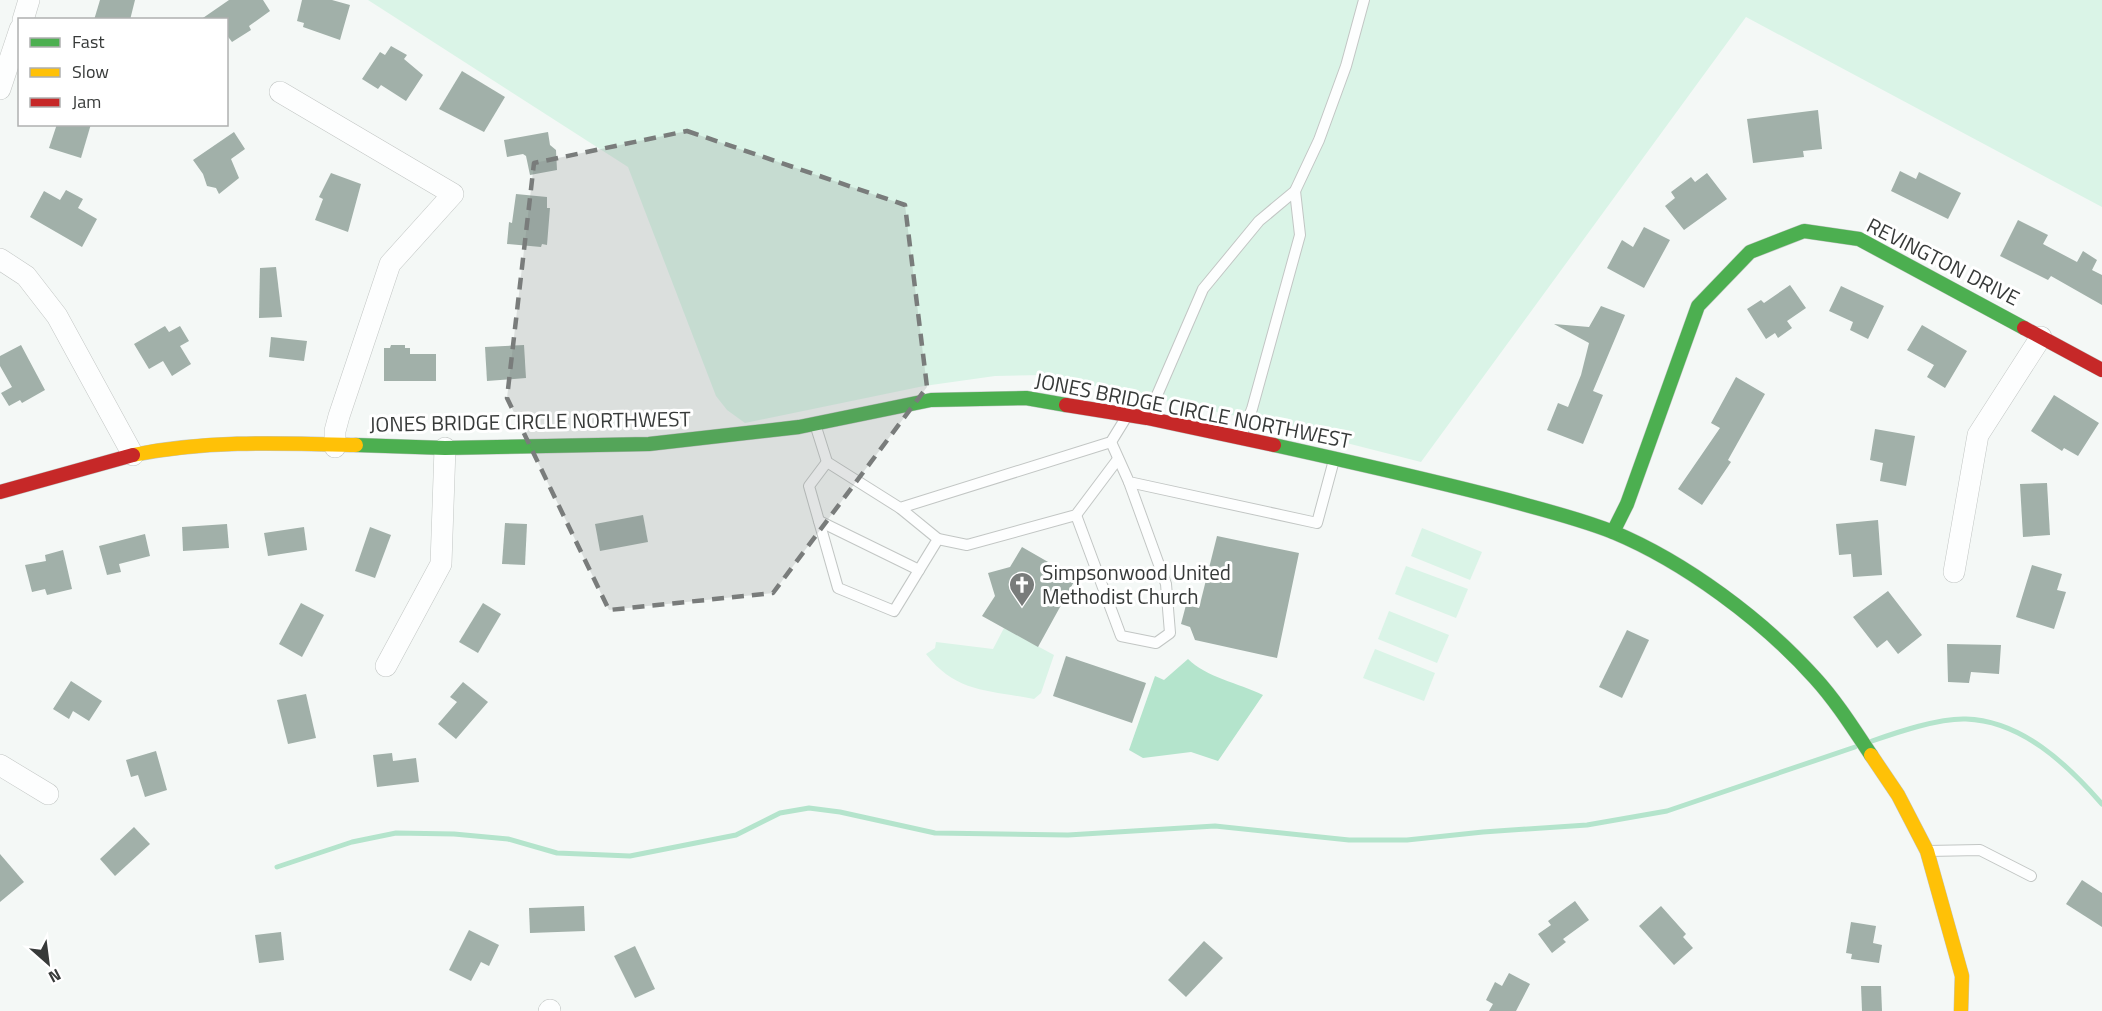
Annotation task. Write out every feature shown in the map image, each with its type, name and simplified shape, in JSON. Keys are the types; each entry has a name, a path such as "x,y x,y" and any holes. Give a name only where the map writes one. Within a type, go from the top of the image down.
{"street":[{"path":"24,18 29,0"},
{"path":"0,89 18,35"},
{"path":"280,92 453,194 390,264 339,416 335,431 336,447"},
{"name":"REVINGTON DRIVE","path":"1613,532 1627,504 1698,306 1750,252 1804,231 1859,239 2102,370"},
{"path":"0,259 26,276 57,316 133,455"},
{"path":"1954,572 1978,435 2041,337"},
{"name":"JONES BRIDGE CIRCLE NORTHWEST","path":"0,492 133,455 178,446 253,442 336,447 444,448 650,444 815,424 931,400 1026,398 1147,418 1239,440 1432,480 1555,513 1613,532 1666,559 1720,594 1770,635 1814,677 1842,712 1898,795 1927,851 1962,976 1960,1011"},
{"path":"386,666 441,564 444,448"},
{"path":"0,765 48,794"}],"lane":[{"path":"1147,418 1203,289 1259,221 1295,191 1318,140 1346,66 1364,0"},
{"path":"1239,440 1252,409 1300,235 1295,191"},
{"path":"900,508 1111,442 1127,415"},
{"path":"815,424 827,462 900,508 938,539 967,545 1076,515 1118,459"},
{"path":"1076,515 1120,636 1155,643 1170,633 1166,584 1129,482 1111,442"},
{"path":"1129,482 1317,523 1334,459"},
{"path":"827,462 809,486 838,588 894,612 938,539"},
{"path":"819,521 919,570"},
{"path":"1927,851 1980,850 2031,876"}],"highlighted area":[{"path":"687,131 905,205 927,387 773,593 609,610 507,398 534,163"}],"shaded area":[{"path":"368,0 2102,0 2102,207 1746,17 1421,462 1264,422 1044,375 995,376 924,386 745,423 727,410 716,396 628,167"},
{"path":"1422,528 1482,552 1470,580 1411,556"},
{"path":"1406,566 1468,589 1456,618 1395,594"},
{"path":"1389,611 1449,635 1437,663 1378,639"},
{"path":"1004,628 1054,655 1041,693 1034,699 974,688 961,683 937,667 926,654 935,648 936,642 993,649"},
{"path":"1375,649 1435,673 1424,701 1363,678"},
{"path":"1188,659 1204,671 1263,695 1218,761 1191,752 1143,758 1129,750 1155,676 1164,680"}],"building":[{"path":"100,0 135,0 130,18 95,18"},
{"path":"229,0 263,0 270,11 249,26 251,30 232,42 228,37 228,18 203,18"},
{"path":"302,0 332,0 350,5 340,40 303,27 304,23 297,21"},
{"path":"391,46 407,55 404,59 423,75 406,101 381,85 378,89 362,79 380,52 385,55"},
{"path":"462,71 505,97 484,132 439,109"},
{"path":"1818,110 1822,149 1803,151 1804,157 1753,163 1747,119"},
{"path":"56,126 90,126 81,158 49,148"},
{"path":"234,132 245,149 231,159 239,178 219,194 216,188 207,186 203,174 193,160"},
{"path":"548,132 550,145 556,150 557,170 530,175 526,156 523,154 507,157 504,140"},
{"path":"1900,171 1916,179 1919,172 1961,193 1948,219 1891,191"},
{"path":"331,173 361,184 348,232 315,220 323,199 319,197"},
{"path":"1707,173 1727,199 1684,230 1665,206 1675,198 1671,192 1691,177 1695,182"},
{"path":"66,190 83,199 78,208 97,219 82,247 30,217 44,191 60,200"},
{"path":"516,194 547,197 547,208 550,208 547,245 542,244 541,247 507,244 509,222 512,223"},
{"path":"2018,220 2048,235 2043,244 2077,262 2083,251 2097,260 2092,270 2102,275 2102,305 2051,276 2048,280 2000,256"},
{"path":"1644,227 1670,240 1644,288 1607,268 1622,240 1633,247"},
{"path":"276,267 282,317 259,318 260,268"},
{"path":"1790,285 1806,308 1787,321 1792,328 1778,338 1775,333 1766,339 1747,309 1761,300 1764,303"},
{"path":"1841,286 1884,306 1868,339 1850,330 1853,322 1829,311"},
{"path":"1601,306 1625,315 1593,391 1603,395 1583,444 1547,430 1558,403 1568,407 1581,375 1589,343 1554,324 1589,327"},
{"path":"1922,325 1967,351 1945,388 1927,377 1934,365 1907,350"},
{"path":"165,326 169,332 180,326 189,341 180,346 191,364 172,376 163,361 149,369 134,344"},
{"path":"271,337 307,341 304,361 269,357"},
{"path":"21,345 45,390 22,403 20,400 9,406 1,393 12,387 0,366 0,356"},
{"path":"391,345 405,345 405,348 410,348 410,354 436,354 436,381 384,381 384,348 390,348"},
{"path":"524,345 526,378 487,381 485,347"},
{"path":"1736,377 1765,394 1728,460 1731,462 1702,505 1678,489 1720,428 1711,423"},
{"path":"2054,395 2099,423 2078,456 2064,448 2062,451 2031,431"},
{"path":"1875,429 1915,436 1906,486 1880,481 1883,463 1870,460"},
{"path":"2047,483 2050,535 2023,537 2020,484"},
{"path":"643,515 648,542 600,551 595,524"},
{"path":"1878,520 1882,575 1853,577 1851,554 1839,555 1836,524"},
{"path":"505,523 527,524 525,565 502,564"},
{"path":"227,524 229,548 183,551 182,527"},
{"path":"304,527 307,550 268,556 264,533"},
{"path":"370,527 391,535 375,578 355,571"},
{"path":"145,534 150,556 119,564 121,572 107,575 99,546"},
{"path":"1217,536 1299,553 1277,658 1195,640 1190,627 1181,624 1186,605 1199,608"},
{"path":"1022,547 1076,578 1038,647 982,616 995,596 988,573 1010,567"},
{"path":"63,550 72,589 47,595 45,589 32,592 25,565 46,561 45,555"},
{"path":"2032,565 2062,574 2057,590 2066,592 2054,629 2016,617"},
{"path":"1888,591 1922,635 1898,654 1887,640 1877,648 1853,617"},
{"path":"301,603 324,615 302,657 279,644"},
{"path":"483,603 501,614 478,653 459,642"},
{"path":"1627,630 1649,640 1622,698 1599,687"},
{"path":"1947,644 2001,645 1999,674 1971,672 1969,683 1948,682"},
{"path":"1066,656 1146,683 1132,723 1053,696"},
{"path":"71,681 102,701 89,721 73,711 69,719 53,709"},
{"path":"463,682 488,702 456,739 438,724 457,702 450,697"},
{"path":"306,694 316,738 288,744 277,700"},
{"path":"156,751 167,790 145,797 138,775 131,777 126,760"},
{"path":"392,753 393,761 416,758 419,782 377,787 373,755"},
{"path":"134,827 150,844 115,876 100,859"},
{"path":"0,854 24,882 0,902"},
{"path":"2082,880 2102,893 2102,927 2066,904"},
{"path":"1575,901 1589,920 1563,939 1566,942 1552,953 1538,934 1551,925 1548,921"},
{"path":"584,906 585,931 530,933 529,908"},
{"path":"1661,906 1686,934 1683,937 1693,948 1674,965 1639,926"},
{"path":"1851,922 1876,926 1873,943 1882,945 1879,963 1851,959 1852,954 1846,953"},
{"path":"469,930 499,945 489,966 481,962 471,981 449,970"},
{"path":"281,932 284,960 259,963 255,935"},
{"path":"1204,941 1223,958 1186,997 1168,980"},
{"path":"635,946 655,989 635,998 614,956"},
{"path":"1509,973 1530,984 1516,1011 1489,1011 1493,1004 1486,1000 1495,982 1502,986"},
{"path":"1861,986 1881,986 1882,1011 1862,1011"}],"waterway":[{"path":"1872,741 1919,726 1955,719 1986,722 2024,736 2042,747 2074,774 2102,804"},
{"path":"277,867 352,842 396,833 454,834 508,839 557,853 630,856 736,835 780,813 809,808 840,812 935,833 1068,835 1215,826 1349,840 1407,840 1587,825 1667,811 1855,747"}],"traffic: fast":[{"path":"1613,532 1627,504 1698,306 1750,252 1804,231 1859,239 2024,328"},
{"path":"356,445 445,448 649,444 799,427 931,400 1026,398 1066,405"},
{"path":"1274,445 1418,478 1573,518 1613,532 1668,559 1747,614 1794,656 1823,687 1871,755"}],"traffic: slow":[{"path":"133,455 216,445 272,443 356,445"},
{"path":"1871,755 1898,795 1927,851 1962,976 1961,1011"}],"traffic: jam":[{"path":"2024,328 2102,370"},
{"path":"1066,405 1147,418 1274,445"},
{"path":"0,492 133,455"}],"place":[{"name":"Simpsonwood United Methodist Church","path":"1022,608"}]}
